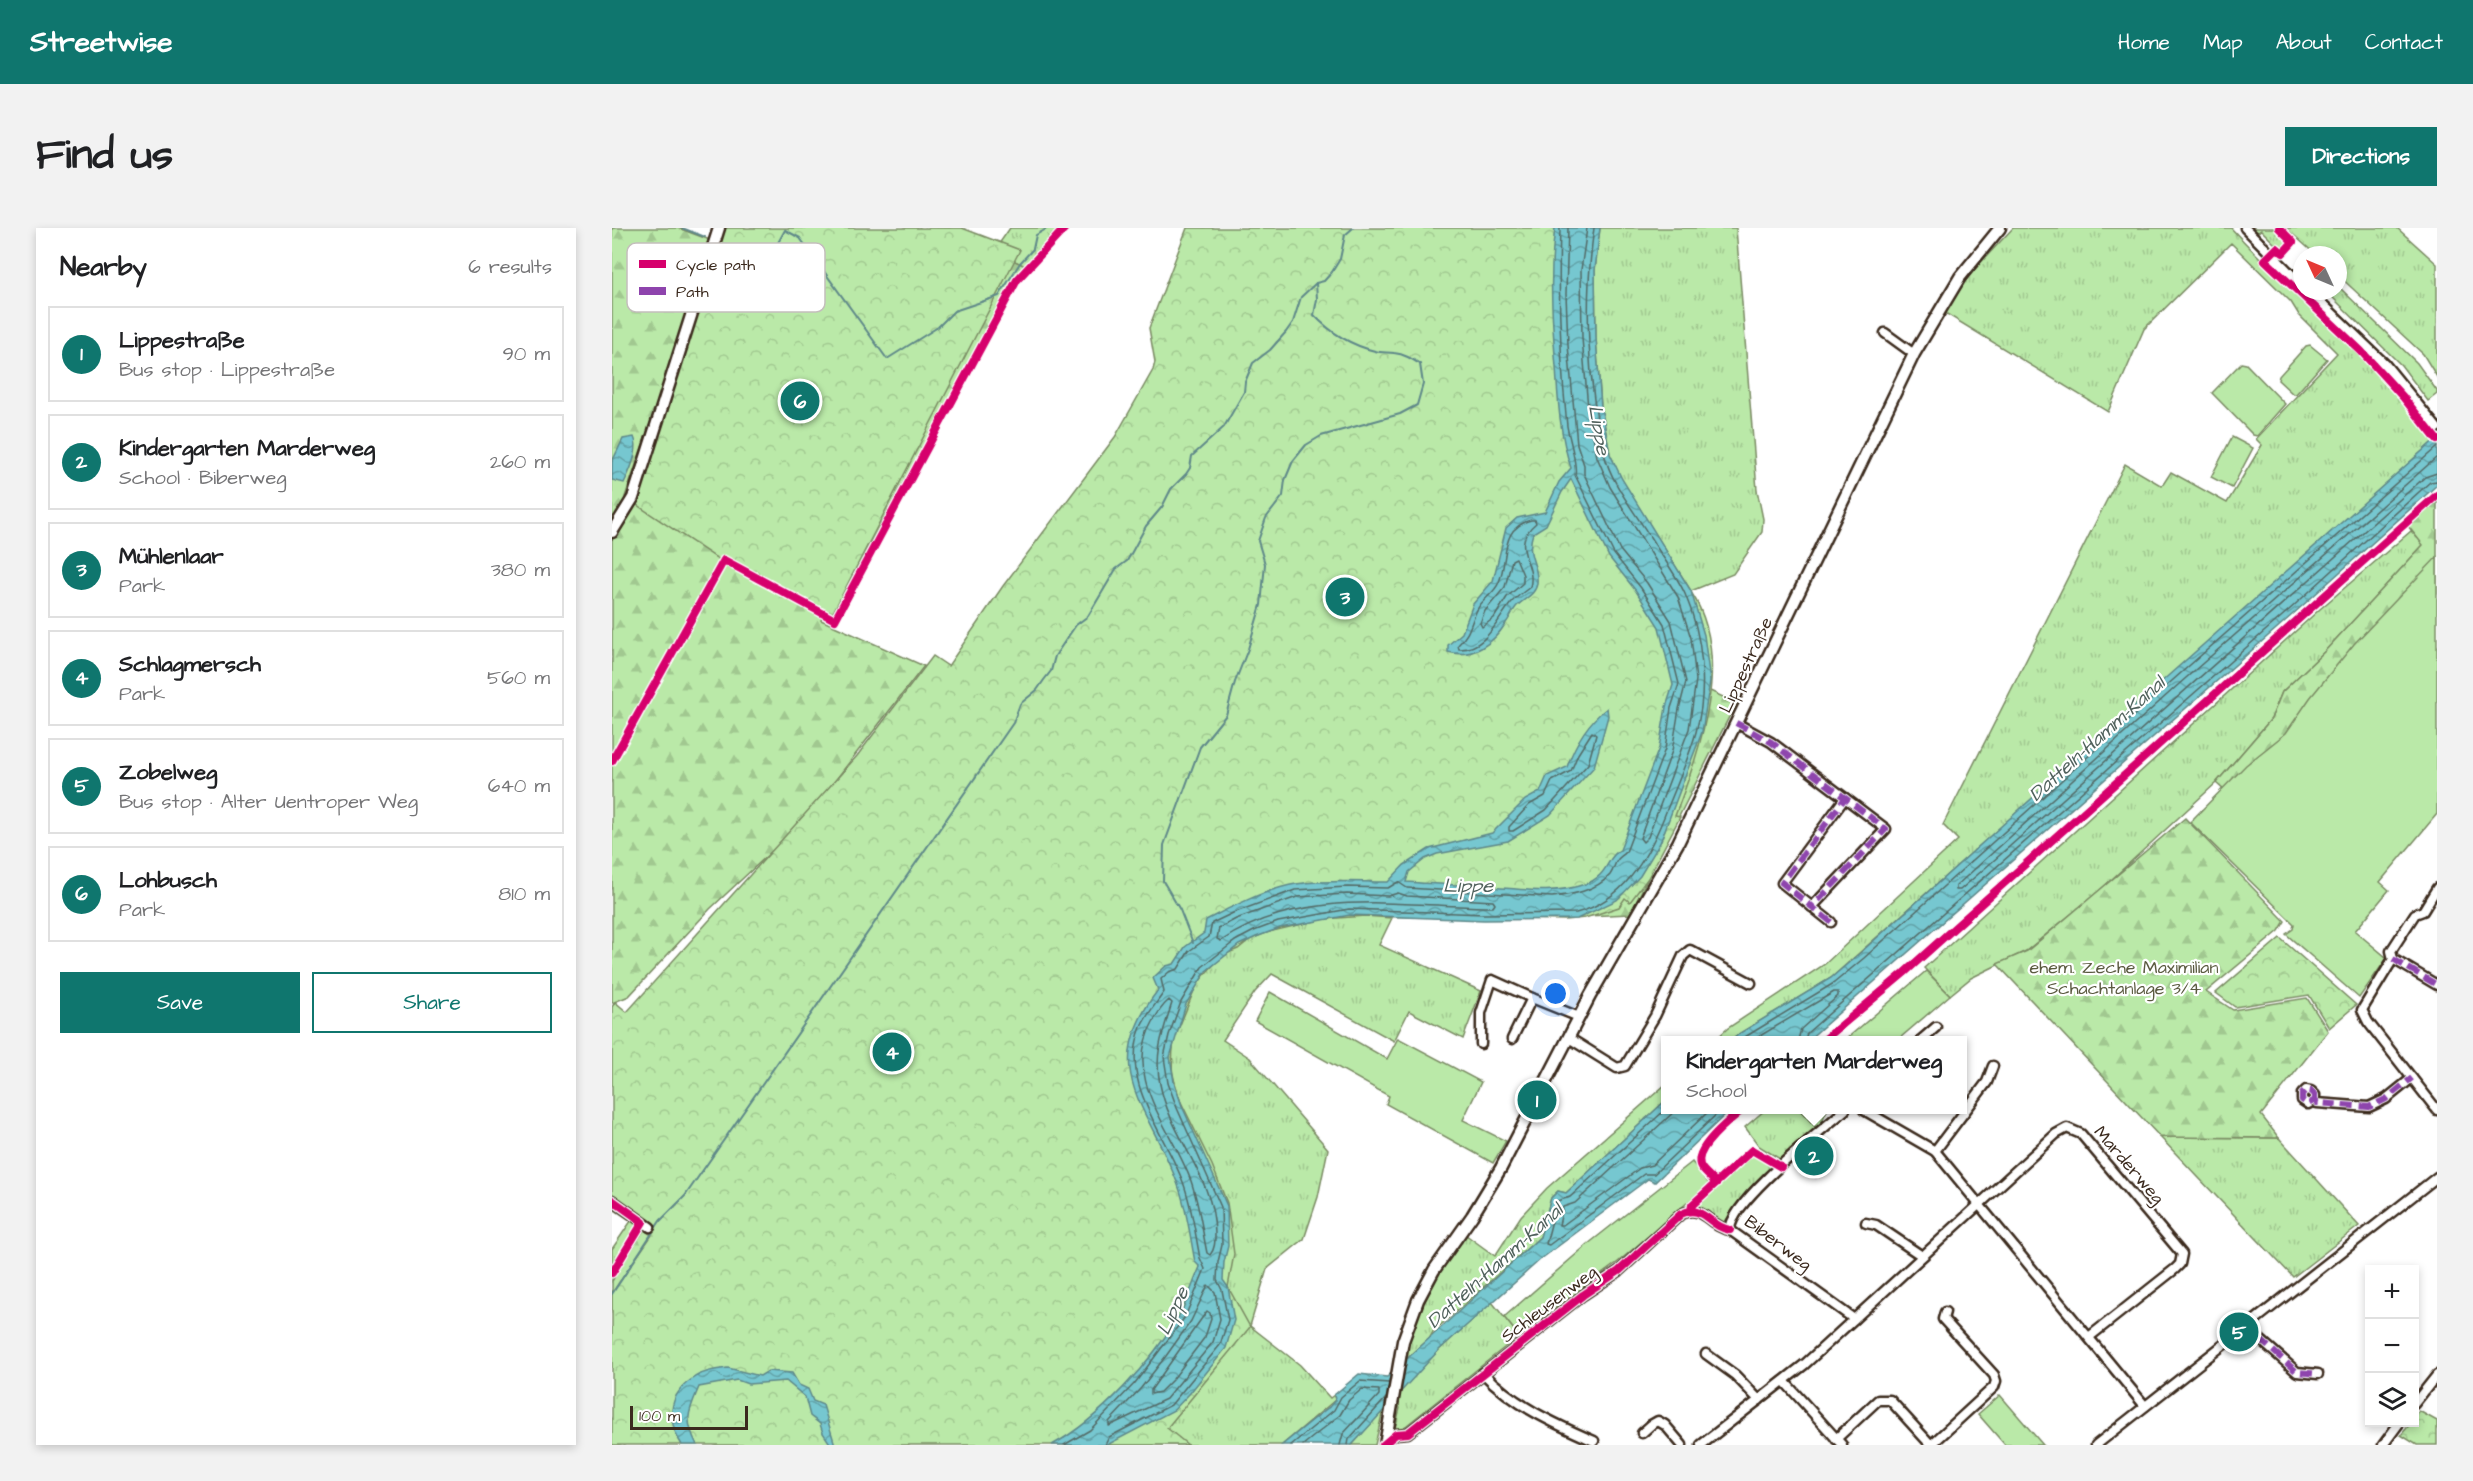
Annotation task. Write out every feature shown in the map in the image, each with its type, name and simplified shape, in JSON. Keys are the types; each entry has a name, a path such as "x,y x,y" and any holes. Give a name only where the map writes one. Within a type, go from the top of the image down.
{"main road":[{"path":"714,243 719,228"},
{"name":"Lippestraße","path":"1385,1443 1408,1323 1430,1278 1502,1168 1579,1017 1678,843 1914,354 1960,277 2000,228"},
{"path":"612,532 633,498 692,312"}],"street":[{"path":"2245,228 2293,276"},
{"path":"2317,300 2385,364 2437,428"},
{"path":"1885,333 1914,354"},
{"path":"1736,723 1771,742 1886,829 1812,907"},
{"path":"1831,922 1782,882 1845,798"},
{"path":"2437,888 2423,911 2415,914 2391,951 2393,959 2362,1010 2368,1022 2437,1110"},
{"path":"1569,1038 1617,1068 1625,1066 1655,1016 1683,956 1690,950 1751,983"},
{"path":"2393,959 2437,985"},
{"path":"1481,1044 1481,1013 1492,980 1579,1017"},
{"path":"1512,1039 1532,998"},
{"path":"1927,1036 1936,1028"},
{"path":"1967,1109 1987,1082 1993,1066"},
{"path":"2315,1100 2317,1103 2369,1107 2386,1099 2412,1078"},
{"name":"Biberweg","path":"1840,1114 1746,1198 1731,1220 1730,1230 1854,1319"},
{"path":"1871,1114 1935,1151 2145,1406"},
{"path":"1935,1151 1963,1114"},
{"name":"Marderweg","path":"1701,1445 1784,1380 1854,1319 2061,1130 2073,1129 2081,1134 2177,1246 2181,1254 2180,1264 2089,1337"},
{"path":"2096,1445 2437,1177"},
{"path":"612,1200 650,1227"},
{"name":"Schleusenweg","path":"1385,1443 1396,1434 1408,1433 1583,1295 1619,1270 1680,1214 1691,1210 1696,1211 1723,1229 1730,1230"},
{"path":"1866,1222 1876,1225 1922,1256"},
{"path":"1784,1380 1839,1442 1878,1400 1886,1399 1890,1400 1931,1445 1994,1387 1996,1381 1994,1375 1943,1319 1945,1312"},
{"path":"2246,1327 2297,1372 2318,1374"},
{"path":"1706,1354 1736,1375 1759,1400"},
{"path":"1483,1373 1499,1389 1535,1412 1594,1440"},
{"path":"2419,1399 2437,1375"},
{"path":"1642,1433 1659,1421 1682,1445"},
{"path":"2383,1445 2396,1427"}],"shaded area":[{"path":"1816,1137 1835,1148 1816,1180 1789,1164"}],"green space":[{"path":"612,228 678,228 710,240 950,228 1025,266 1016,277 835,607 825,609 821,620 924,666 803,822 710,909 629,996 612,1003"},
{"path":"717,228 962,228 1020,250 829,620 715,557 625,497 688,312 825,312 825,243 712,243"},
{"path":"1010,228 1061,228 1025,266 994,251"},
{"path":"1187,228 1599,228 1594,242 1593,376 1611,471 1685,581 1704,618 1710,645 1709,704 1694,762 1675,816 1680,817 1648,878 1630,902 1625,898 1619,907 1585,918 1565,920 1365,916 1324,919 1255,935 1238,949 1223,955 1208,968 1198,981 1173,1042 1172,1073 1180,1100 1212,1165 1227,1203 1234,1254 1228,1287 1250,1327 1167,1428 1188,1445 612,1445 612,1293 652,1235 612,1208 612,1007 615,1002 627,1012 857,756 933,656 948,666 1003,586 1115,437 1153,370 1155,362 1149,328"},
{"path":"1600,228 1736,228 1757,490 1763,519 1762,532 1733,574 1691,591 1621,479 1610,454 1601,407 1596,338 1595,270"},
{"path":"2013,228 2231,228 2293,290 2293,300 2303,300 2362,358 2434,441 1831,978 1737,1036 1719,1036 1825,964 1958,840 1943,825 2125,464 2162,486 2171,472 2227,503 2262,445 2256,439 2337,353 2299,315 2291,302 2231,243 2144,329 2108,412 1945,313 1970,274"},
{"path":"2253,228 2275,228 2287,242 2282,251 2261,230 2258,232"},
{"path":"2286,228 2397,228 2437,264 2437,377 2423,354 2347,283 2347,246 2306,246"},
{"path":"2347,295 2417,363 2437,394 2428,401 2401,365 2335,300 2347,300"},
{"path":"2310,345 2327,359 2296,394 2293,394 2278,380 2279,376 2306,346"},
{"path":"2241,363 2246,364 2285,404 2257,436 2253,435 2212,393"},
{"path":"2232,437 2253,448 2232,488 2211,477"},
{"path":"2437,502 2437,594 2226,792 2216,783 2271,719 2282,692 2325,651 2423,545 2408,526"},
{"path":"2411,531 2424,544 2325,651 2282,692 2271,719 2216,783 2098,892 2026,951 1971,978 1950,995 1924,968 2320,609"},
{"path":"2437,557 2437,814 2380,882 2389,890 2355,931 2387,958 2359,998 2286,934 2293,929 2294,924 2190,822 2246,765 2286,733 2310,698 2354,644"},
{"path":"1708,690 1736,703 1630,914 1587,916"},
{"name":"ehem. Zeche Maximilian Schachtanlage 3/4","path":"2185,818 2285,921 2279,931 2206,992 2233,1010 2307,998 2328,1031 2261,1115 2279,1138 2160,1137 1997,964 2027,951"},
{"path":"1350,915 1392,918 1379,945 1481,991 1463,1039 1409,1011 1394,1041 1272,974 1255,992 1223,1040 1250,1058 1328,1149 1318,1197 1304,1239 1267,1269 1250,1326 1300,1365 1330,1398 1334,1395 1335,1400 1282,1445 1107,1445 1182,1106 1173,1072 1172,1052 1181,1018 1193,991 1209,970 1227,953 1248,941 1296,924"},
{"path":"2280,938 2356,1005 2329,1028 2309,995 2235,1007 2216,993"},
{"path":"1926,971 1950,995 1902,1036 1850,1036"},
{"path":"1270,992 1387,1059 1398,1038 1481,1082 1463,1120 1506,1141 1493,1163 1386,1104 1389,1096 1255,1021"},
{"path":"1661,1088 1661,1105 1566,1193 1558,1191 1551,1198 1540,1237 1433,1332 1429,1339 1400,1365 1417,1307 1462,1232 1495,1256 1521,1216 1547,1188"},
{"path":"1760,1114 1804,1114 1818,1130 1783,1161 1759,1146 1745,1127"},
{"path":"1804,1114 1825,1114 1818,1130"},
{"path":"2160,1137 2279,1138 2359,1226 2293,1277"},
{"path":"1754,1154 1771,1163 1774,1169 1744,1197 1723,1224 1690,1201 1709,1184"},
{"path":"1692,1162 1709,1184 1618,1262 1519,1336 1504,1317 1588,1244"},
{"path":"631,1221 644,1230 612,1281 612,1249"},
{"path":"644,1230 659,1240 612,1312 612,1281"},
{"path":"1492,1302 1519,1336 1407,1425 1401,1429 1395,1428 1400,1408 1395,1398 1429,1360"},
{"path":"2000,1395 2043,1445 2005,1445 1978,1414"},
{"path":"1383,1410 1375,1445 1352,1445"},
{"path":"2419,1411 2437,1421 2437,1445 2417,1445 2401,1435 2408,1427 2419,1427"}],"water":[{"name":"Lippe","path":"1555,228 1600,228 1595,270 1596,338 1601,407 1610,454 1622,479 1691,591 1704,635 1710,681 1702,732 1660,843 1640,876 1617,900 1577,919 1484,920 1350,915 1280,928 1256,937 1239,945 1206,971 1186,1004 1170,1057 1174,1082 1182,1106 1227,1206 1228,1246 1223,1280 1228,1287 1234,1320 1226,1348 1174,1410 1107,1445 1052,1445 1070,1434 1106,1405 1155,1351 1186,1303 1200,1267 1195,1262 1178,1185 1134,1089 1130,1067 1131,1044 1140,1018 1158,990 1153,978 1166,966 1174,964 1185,947 1204,933 1206,920 1250,899 1286,886 1319,882 1388,882 1404,865 1429,849 1492,833 1525,800 1540,792 1547,776 1567,767 1582,734 1607,708 1608,716 1594,767 1550,815 1508,841 1437,854 1425,859 1409,872 1406,882 1525,890 1562,889 1593,881 1603,872 1615,853 1620,850 1659,748 1666,707 1673,685 1659,627 1636,591 1609,557 1571,479 1546,525 1533,533 1531,554 1537,576 1534,591 1516,607 1501,631 1481,648 1457,654 1448,652 1448,645 1462,633 1473,604 1493,581 1506,528 1517,518 1545,512 1559,482 1571,468 1560,419 1553,332 1552,280"},
{"path":"634,437 635,454 624,483 612,480 612,462 623,439"},
{"path":"2437,438 2437,485 1813,1036 1737,1036 1831,978"},
{"path":"1661,1105 1661,1114 1726,1114 1655,1182 1648,1179 1541,1259 1439,1350 1352,1445 1282,1445 1330,1406 1335,1400 1334,1395 1359,1374 1387,1377 1540,1237 1551,1198 1558,1191 1566,1193"},
{"path":"728,1368 760,1376 768,1371 792,1373 799,1385 808,1389 813,1401 823,1405 835,1445 831,1445 820,1424 810,1416 805,1397 786,1381 748,1384 737,1380 699,1387 689,1416 690,1429 697,1445 682,1445 672,1418 674,1401 678,1393 700,1374"}],"waterway":[{"path":"682,228 705,237"},
{"path":"825,273 887,359 938,327 954,311 999,296 1020,263 1033,249 1036,235 1048,228"},
{"path":"612,1294 660,1221 685,1196 1013,723 1020,704 1037,690 1051,671 1055,656 1065,641 1076,625 1088,616 1116,569 1127,561 1146,526 1162,507 1171,489 1190,468 1192,456 1224,427 1244,392 1245,382 1253,363 1270,350 1286,332 1293,322 1301,297 1316,283 1324,281 1332,272 1340,259 1345,235 1353,228"},
{"path":"778,243 785,230 800,238 804,243"},
{"path":"1193,943 1180,910 1163,881 1164,845 1200,747 1226,715 1235,682 1248,649 1261,605 1265,564 1258,541 1266,518 1283,496 1285,480 1293,461 1306,445 1321,436 1400,414 1417,405 1423,384 1420,364 1417,362 1401,354 1377,352 1357,345 1334,333 1320,321 1314,315 1317,299 1316,283"}],"marked path":[{"path":"1736,723 1771,742 1886,829 1812,907"},
{"path":"1831,922 1782,883 1845,798"},
{"path":"2393,959 2437,985"},
{"path":"2315,1100 2315,1095 2311,1091 2306,1090 2302,1094 2302,1100 2308,1104 2315,1100 2317,1103 2369,1107 2386,1099 2412,1078"},
{"path":"2246,1327 2297,1372 2318,1374"}],"cycle path":[{"path":"612,761 724,560 835,620 1017,280 1065,228"},
{"path":"2279,228 2293,242 2283,253 2277,248 2265,260 2361,351 2403,397 2437,440"},
{"path":"1829,1036 1904,973 2437,495"},
{"path":"1716,1183 1700,1165 1702,1150 1715,1134 1737,1114"},
{"path":"1691,1210 1692,1205 1752,1150 1781,1167"},
{"path":"612,1200 643,1222 612,1273"},
{"path":"1383,1445 1396,1434 1408,1433 1583,1295 1619,1271 1681,1214 1695,1211 1717,1225 1730,1230"}],"place":[{"name":"Lohbusch","path":"800,401"},
{"name":"Mühlenlaar","path":"1345,597"},
{"name":"Schlagmersch","path":"892,1052"},
{"name":"Lippestraße","path":"1537,1100"},
{"name":"Kindergarten Marderweg","path":"1814,1156"},
{"name":"Zobelweg","path":"2239,1332"}],"water label":[{"name":"Datteln-Hamm-Kanal","path":"2097,739"},
{"name":"Datteln-Hamm-Kanal","path":"1495,1266"}]}
